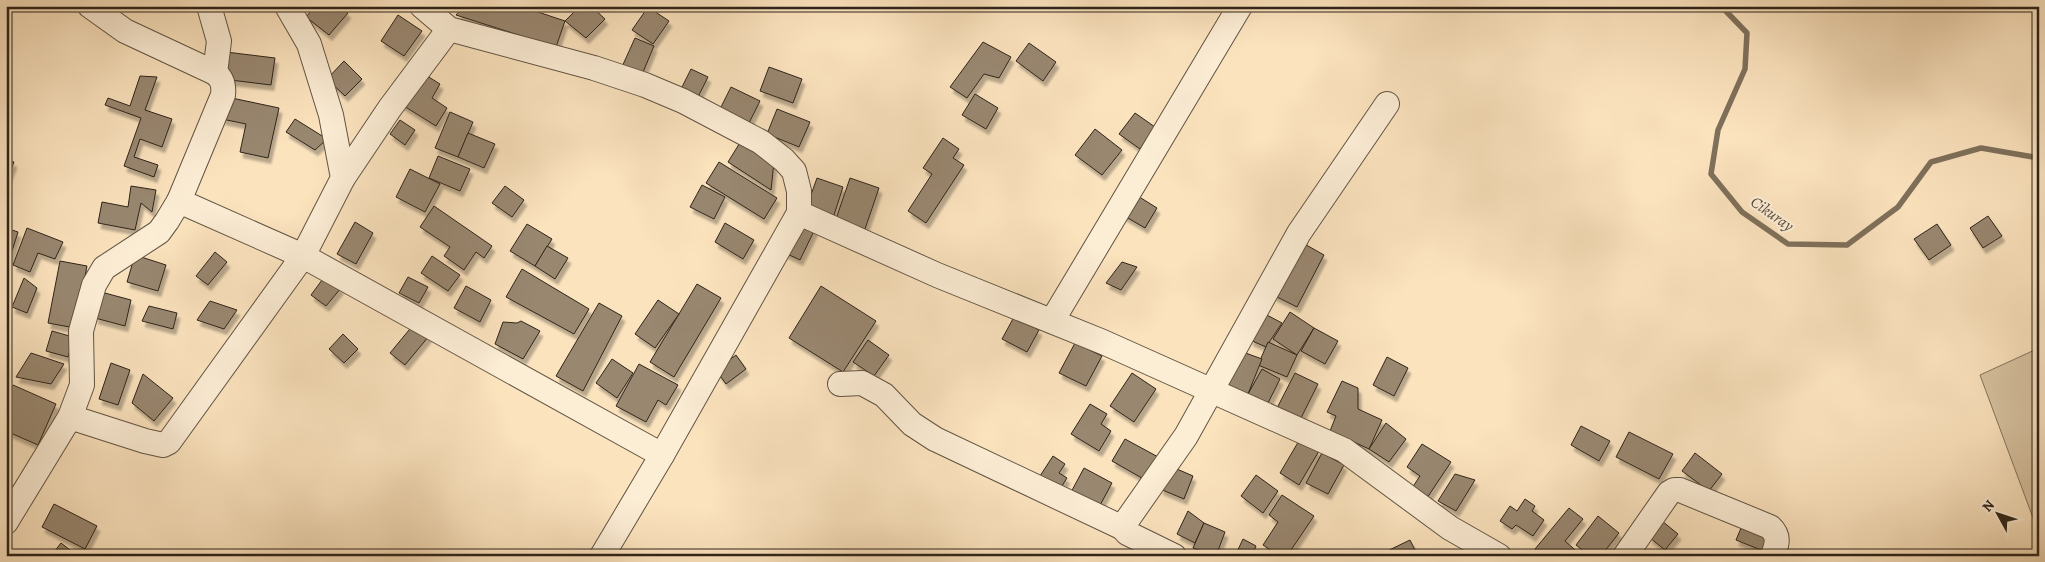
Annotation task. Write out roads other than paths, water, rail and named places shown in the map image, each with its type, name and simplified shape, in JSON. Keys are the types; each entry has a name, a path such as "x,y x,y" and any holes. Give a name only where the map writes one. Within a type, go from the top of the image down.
{"street":[{"path":"6,522 70,417 82,385 82,331 94,285 104,268 126,251 159,232 179,201 223,95 222,80 215,73 125,31 90,6"},
{"path":"209,6 218,41 215,73"},
{"path":"287,6 309,44 330,115 343,178"},
{"path":"422,6 449,29 594,68 645,85 683,102 761,142 784,160 794,171 798,191 799,213 662,455 602,556"},
{"path":"1052,321 1240,6"},
{"path":"70,417 145,441 163,445 169,442 303,256 343,178 390,108 449,29"},
{"path":"1123,528 1124,523 1182,443 1210,389 1299,233 1387,104"},
{"path":"179,201 303,256 662,455"},
{"path":"799,213 937,275 1052,321 1210,389 1344,450 1450,528 1499,556"},
{"path":"840,384 862,383 884,395 912,424 935,439 1123,528 1127,533 1174,556"},
{"path":"1625,556 1669,493 1674,490 1680,490 1770,527 1775,532 1777,538 1773,556"}],"waterway":[{"name":"Cikuray","path":"1721,6 1747,33 1745,69 1718,130 1711,174 1742,212 1788,244 1847,245 1898,207 1931,162 1981,148 2039,158"}]}
